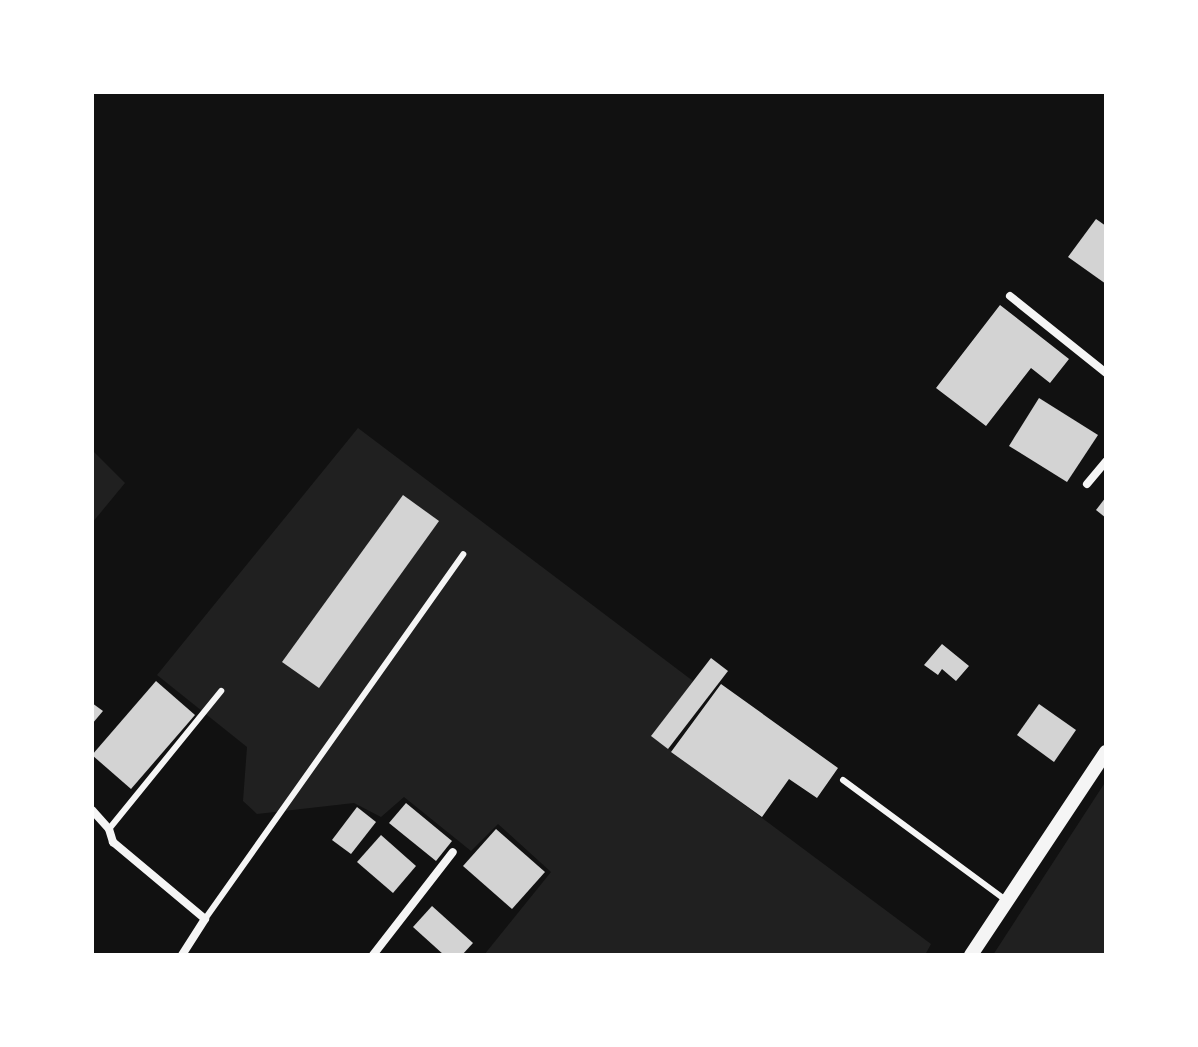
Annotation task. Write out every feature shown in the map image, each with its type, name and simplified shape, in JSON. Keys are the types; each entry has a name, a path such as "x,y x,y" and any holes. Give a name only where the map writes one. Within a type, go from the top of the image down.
{"street":[{"path":"1010,296 1106,373"},
{"path":"1087,484 1106,461"},
{"path":"971,955 1106,752"},
{"path":"92,810 109,829 113,842 205,919 182,955"},
{"path":"373,955 453,852"}],"lane":[{"path":"205,919 463,554"},
{"path":"109,829 221,691"},
{"path":"843,780 1007,901"}],"shaded area":[{"path":"358,428 693,681 652,736 931,944 925,955 484,955 551,872 498,824 471,851 404,797 381,817 354,803 257,814 243,801 247,747 157,675"},
{"path":"92,450 125,483 92,523"},
{"path":"1106,781 1106,955 993,955"}],"building":[{"path":"1096,219 1106,226 1106,284 1068,257"},
{"path":"1000,305 1069,359 1050,383 1031,368 986,426 936,388"},
{"path":"1039,398 1098,435 1067,482 1009,446"},
{"path":"403,495 439,521 319,688 282,662"},
{"path":"1106,497 1106,518 1096,510"},
{"path":"942,644 969,666 956,681 942,669 938,675 924,665"},
{"path":"711,658 728,671 668,749 651,736"},
{"path":"156,681 195,715 131,789 92,755"},
{"path":"721,684 838,768 817,798 789,779 762,817 671,752"},
{"path":"92,703 103,711 92,724"},
{"path":"1039,704 1076,730 1054,762 1017,735"},
{"path":"406,803 452,841 436,861 389,823"},
{"path":"357,807 376,822 351,854 332,840"},
{"path":"496,829 545,872 512,909 463,866"},
{"path":"381,835 416,866 393,893 357,862"},
{"path":"432,906 473,943 462,955 444,955 413,927"}]}
